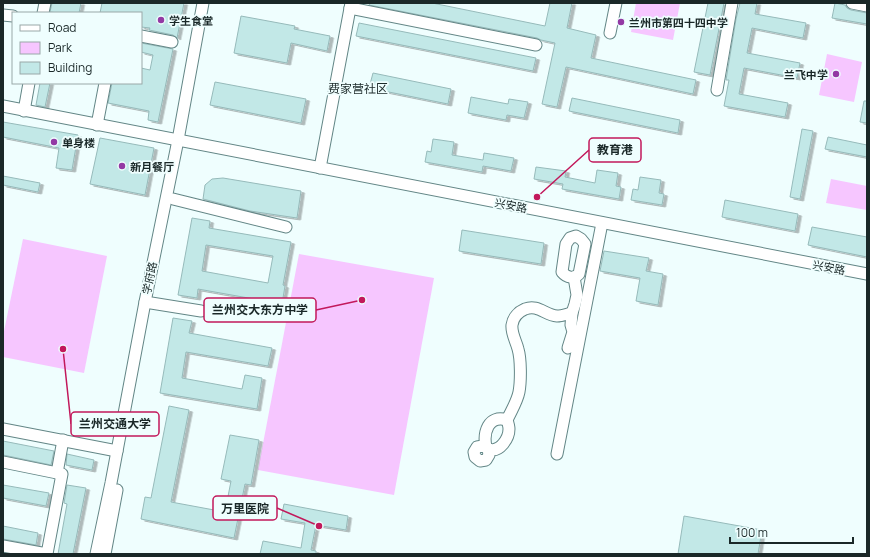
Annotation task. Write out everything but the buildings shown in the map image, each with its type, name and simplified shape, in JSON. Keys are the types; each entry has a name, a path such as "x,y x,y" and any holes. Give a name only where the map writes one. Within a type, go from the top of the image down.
{"street":[{"name":"学府路","path":"105,554 148,303 173,199 203,3"},
{"name":"学府路","path":"96,554 116,451 211,3"},
{"path":"610,33 616,3"},
{"path":"717,90 732,3"},
{"path":"852,3 867,6"},
{"path":"320,168 351,5 536,45"},
{"path":"142,36 172,42"},
{"path":"24,111 29,84"},
{"path":"97,125 105,84"},
{"name":"兴安路","path":"3,106 867,274"},
{"path":"173,199 286,227"},
{"path":"577,237 581,218"},
{"path":"557,454 602,223"},
{"path":"572,237 577,237 582,238 584,244 579,274 574,277 567,277 562,272 567,241 572,237"},
{"path":"568,348 573,332 571,325 572,313 577,295 574,277"},
{"path":"148,303 201,311"},
{"path":"507,420 498,418 492,421 486,431 484,439 487,448 496,449 502,445 508,433 507,420 519,392 519,351 512,331 512,325 517,314 529,308 536,308 556,316 572,313"},
{"path":"3,429 116,451"},
{"path":"3,546 47,554 60,473 63,440"},
{"path":"3,462 60,473"}],"green space":[{"path":"636,3 680,3 673,40 631,32"},
{"path":"827,54 862,62 854,102 819,95"},
{"path":"831,179 867,186 867,210 826,203"},
{"path":"23,239 107,256 84,373 3,357 3,336"},
{"path":"299,254 434,278 394,495 258,470"}],"place":[{"name":"学生食堂","path":"161,20"},
{"name":"兰州市第四十四中学","path":"621,22"},
{"name":"兰飞中学","path":"836,74"},
{"name":"单身楼","path":"54,142"},
{"name":"新月餐厅","path":"122,166"},
{"name":"教育港","path":"537,197"},
{"name":"兰州交大东方中学","path":"362,300"},
{"name":"兰州交通大学","path":"63,349"},
{"name":"万里医院","path":"319,526"}],"district":[{"name":"费家营社区","path":"358,88"}]}
